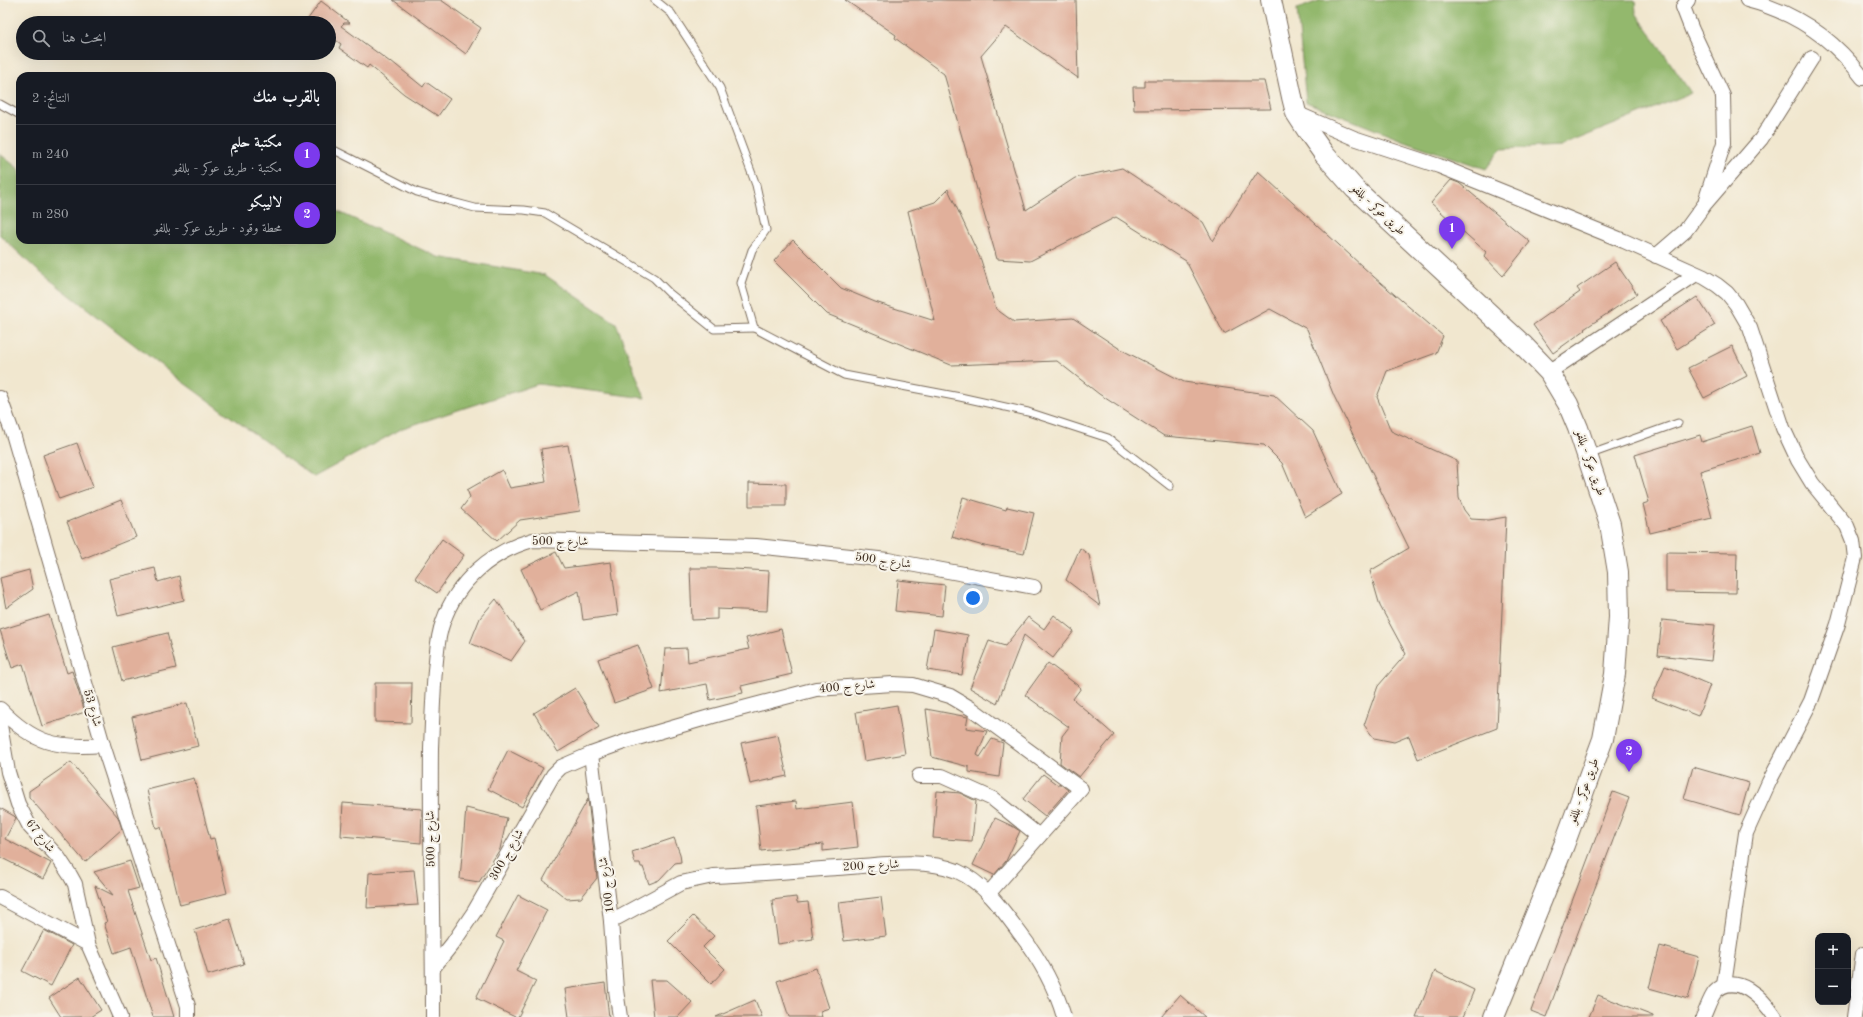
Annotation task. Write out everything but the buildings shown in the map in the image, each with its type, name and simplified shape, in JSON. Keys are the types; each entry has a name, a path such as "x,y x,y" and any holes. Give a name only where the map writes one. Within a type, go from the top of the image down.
{"street":[{"name":"طريق عوكر - بللفو","path":"1271,0 1296,113 1324,154 1355,189 1522,344 1548,372 1568,404 1588,455 1610,524 1618,572 1618,643 1612,698 1603,739 1564,845 1494,1017"},
{"path":"1688,0 1683,7 1692,30 1723,96 1724,143 1704,205"},
{"path":"1747,0 1760,3 1795,18 1825,37 1850,62 1863,78"},
{"path":"1656,256 1685,231 1704,205 1761,139 1812,58"},
{"path":"1296,113 1354,138 1439,166 1504,192 1696,274 1717,285 1727,294 1736,304 1750,328 1783,428 1798,460 1812,483 1847,526 1853,541 1855,558 1838,624 1811,701 1768,782 1746,833 1724,985"},
{"path":"1548,372 1696,274"},
{"name":"شارع 53","path":"0,398 14,437 103,744 188,1006 188,1017"},
{"name":"شارع ج 500","path":"432,1017 433,968 430,805 432,711 437,650 443,622 453,600 473,574 493,557 518,544 533,540 756,546 888,560 1034,588"},
{"name":"شارع ج 400","path":"591,754 634,739 816,689 872,684 913,685 950,696 972,709 1081,789 1039,836"},
{"path":"0,709 27,733 42,741 81,746 103,744"},
{"name":"شارع 67","path":"0,725 8,772 18,804 30,827 58,857 75,884 88,944"},
{"name":"شارع ج 300","path":"433,968 453,943 474,912 553,776 561,767 591,754"},
{"name":"شارع ج 100","path":"591,754 611,921 616,990 620,1017"},
{"path":"919,776 942,776 993,799 1039,836 988,894"},
{"name":"شارع ج 200","path":"611,921 681,883 713,876 881,865 932,865 948,868 966,876 988,894 1014,924 1039,961 1054,987 1064,1017"},
{"path":"0,897 88,944 120,1017"},
{"path":"1854,1017 1863,954"},
{"path":"1703,1017 1715,992 1724,985 1739,986 1752,991 1764,1001 1775,1017"}],"lane":[{"path":"655,0 671,13 720,88 756,185 766,230 752,250 741,283 754,328"},
{"path":"0,104 16,113"},
{"path":"336,151 417,192 475,208 524,210 545,213 654,278 669,293 714,329 754,328 844,375 960,397 1028,412 1108,438 1170,486"},
{"path":"1588,455 1678,424"}],"green space":[{"path":"1321,0 1635,0 1636,13 1691,93 1561,146 1501,149 1486,169 1404,141 1306,102 1297,9"},
{"path":"0,154 16,167 16,244 336,244 336,211 438,257 545,275 616,323 645,398 538,384 403,428 314,477 180,380 36,269 0,235"}],"place":[{"name":"مكتبة حليم","path":"1452,249"},
{"name":"لاليبكو","path":"1629,772"}]}
